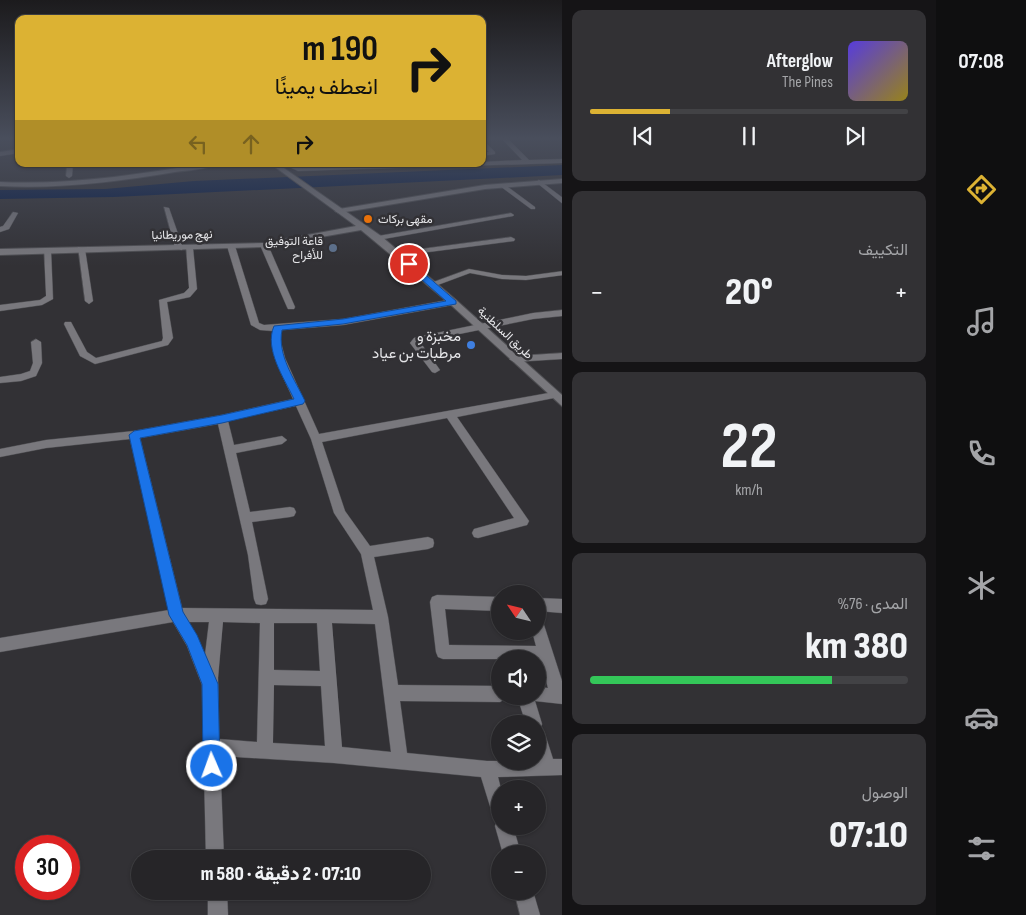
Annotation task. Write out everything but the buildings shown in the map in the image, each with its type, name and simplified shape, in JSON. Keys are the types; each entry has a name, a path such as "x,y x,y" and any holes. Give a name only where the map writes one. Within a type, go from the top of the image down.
{"main road":[{"path":"0,184 34,186 78,184 100,181"},
{"name":"طريق السلطنية","path":"298,181 398,254 562,403"},
{"path":"339,210 502,185 562,181"},
{"name":"نهج موريطانيا","path":"0,252 184,248 264,244 327,235 363,227"}],"street":[{"path":"539,182 562,202"},
{"path":"502,185 534,208"},
{"path":"68,324 83,354 95,361 165,344 168,338 164,300 187,295 193,289 184,248 166,208"},
{"path":"0,230 6,227 15,213"},
{"path":"378,238 511,215"},
{"path":"398,254 511,239"},
{"path":"264,244 291,307"},
{"path":"231,246 255,325 263,328 352,320 453,302"},
{"path":"81,249 81,264 89,301"},
{"path":"0,308 42,302 50,297 47,250"},
{"path":"432,284 469,271 502,277 526,278 562,273"},
{"path":"434,370 415,343 417,340 533,316 562,313"},
{"path":"278,328 275,339 280,358 316,439 340,513 367,552 381,617 400,760"},
{"path":"0,380 27,377 36,372 39,365 36,342"},
{"path":"514,358 562,356"},
{"path":"316,439 554,395"},
{"path":"0,453 46,444 134,435 222,419 300,401"},
{"path":"450,414 523,521 478,532"},
{"path":"222,419 246,518 261,600"},
{"path":"134,435 176,615 192,640 210,684"},
{"path":"230,450 282,440"},
{"path":"246,518 290,512"},
{"path":"367,552 428,543"},
{"path":"491,604 437,602 443,652 491,652"},
{"path":"546,605 562,606"},
{"path":"0,645 176,615 217,617 381,617"},
{"path":"215,850 210,684 217,617"},
{"path":"265,751 267,617"},
{"path":"324,617 334,755"},
{"path":"546,656 560,696 546,695"},
{"path":"266,677 329,679"},
{"path":"391,693 491,694"},
{"path":"211,747 400,760 487,769 554,768 546,752"},
{"path":"487,769 491,782"},
{"path":"217,900 218,915"},
{"path":"526,900 530,915"}],"water":[{"path":"194,181 446,181 114,197 0,199 0,190 105,189"}],"place":[{"name":"مقهى بركات","path":"368,219"},
{"name":"قاعة التوفيق للأفراح","path":"333,248"},
{"name":"مخبزة و مرطبات بن عياد","path":"471,345"}],"route":[{"path":"212,766 210,684 192,640 176,615 134,435 222,419 300,401 280,358 275,339 278,328 343,322 453,302 409,264"}]}
